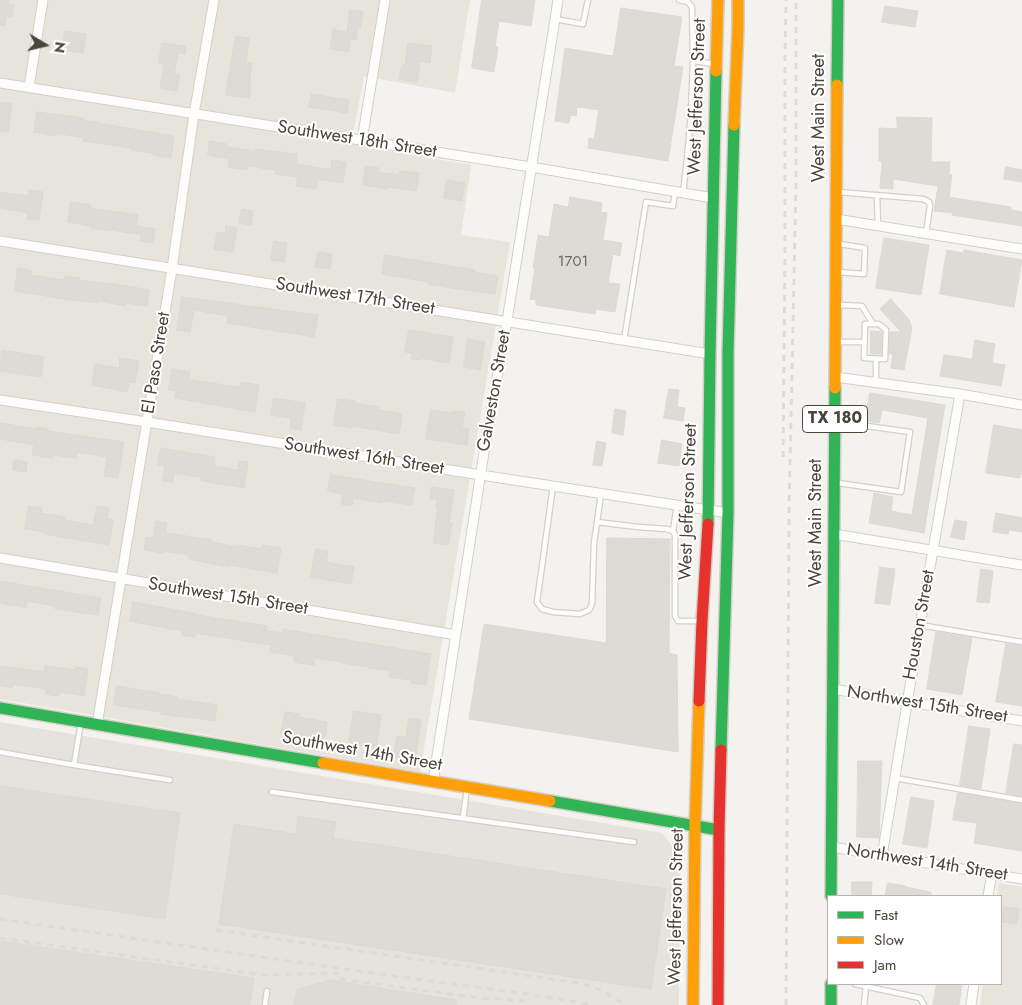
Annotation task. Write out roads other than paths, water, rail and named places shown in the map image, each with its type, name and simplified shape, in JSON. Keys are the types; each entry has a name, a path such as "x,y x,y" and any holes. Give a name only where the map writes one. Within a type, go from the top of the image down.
{"main road":[{"name":"West Jefferson Street","path":"693,1005 695,826 702,621 709,510 710,354 718,0"},
{"name":"West Jefferson Street","path":"718,1005 719,830 728,513 728,353 738,0"},
{"name":"West Main Street","path":"831,895 838,0"},
{"name":"Southwest 14th Street","path":"0,708 719,830"},
{"path":"830,1005 831,985"}],"street":[{"path":"29,87 43,0"},
{"name":"El Paso Street","path":"97,725 172,269 194,114 214,0"},
{"path":"362,140 385,0"},
{"name":"Galveston Street","path":"434,782 481,475 558,0"},
{"name":"Southwest 18th Street","path":"0,82 713,198"},
{"path":"836,219 1022,249"},
{"name":"Southwest 17th Street","path":"0,241 710,354"},
{"path":"835,377 960,394 1022,405"},
{"name":"Houston Street","path":"882,856 932,550 960,394"},
{"name":"Southwest 16th Street","path":"0,400 728,513"},
{"path":"834,534 1022,564"},
{"name":"Southwest 15th Street","path":"0,558 456,635"},
{"name":"Northwest 15th Street","path":"833,690 1022,721"},
{"name":"Northwest 14th Street","path":"832,847 1022,879"},
{"path":"988,895 992,874"},
{"path":"971,1005 974,985"}],"lane":[{"path":"555,19 583,24 588,0"},
{"path":"624,340 646,202 673,206 679,193 688,160 693,61 692,7 688,2 679,0"},
{"path":"693,61 717,64"},
{"path":"836,192 927,200 930,206 926,234"},
{"path":"876,195 878,226"},
{"path":"836,244 866,248 864,274 836,272"},
{"path":"836,305 862,306 873,324"},
{"path":"865,324 873,324 880,324 886,330 886,359 864,358 865,324"},
{"path":"835,342 864,342"},
{"path":"876,359 876,382"},
{"path":"834,482 901,492 910,432 835,421"},
{"path":"553,486 538,602 542,609 553,612 580,614 589,610 592,604 594,543 601,494"},
{"path":"677,505 673,531 676,536 675,616 678,621 702,621"},
{"path":"597,522 673,531"},
{"path":"920,625 1022,642"},
{"path":"74,765 81,722"},
{"path":"0,752 170,780"},
{"path":"895,778 1022,800"},
{"path":"463,818 467,788"},
{"path":"272,792 634,842"},
{"path":"860,985 920,998 924,1005"},
{"path":"864,1005 866,986"},
{"path":"265,1005 267,991"}],"railway":[{"path":"783,457 786,0"},
{"path":"786,1005 789,510 796,186 796,0"},
{"path":"0,919 528,994 593,1005"},
{"path":"216,930 579,983 601,990 625,1005"},
{"path":"0,938 263,975 340,973"},
{"path":"340,979 479,998 531,1001"}]}
